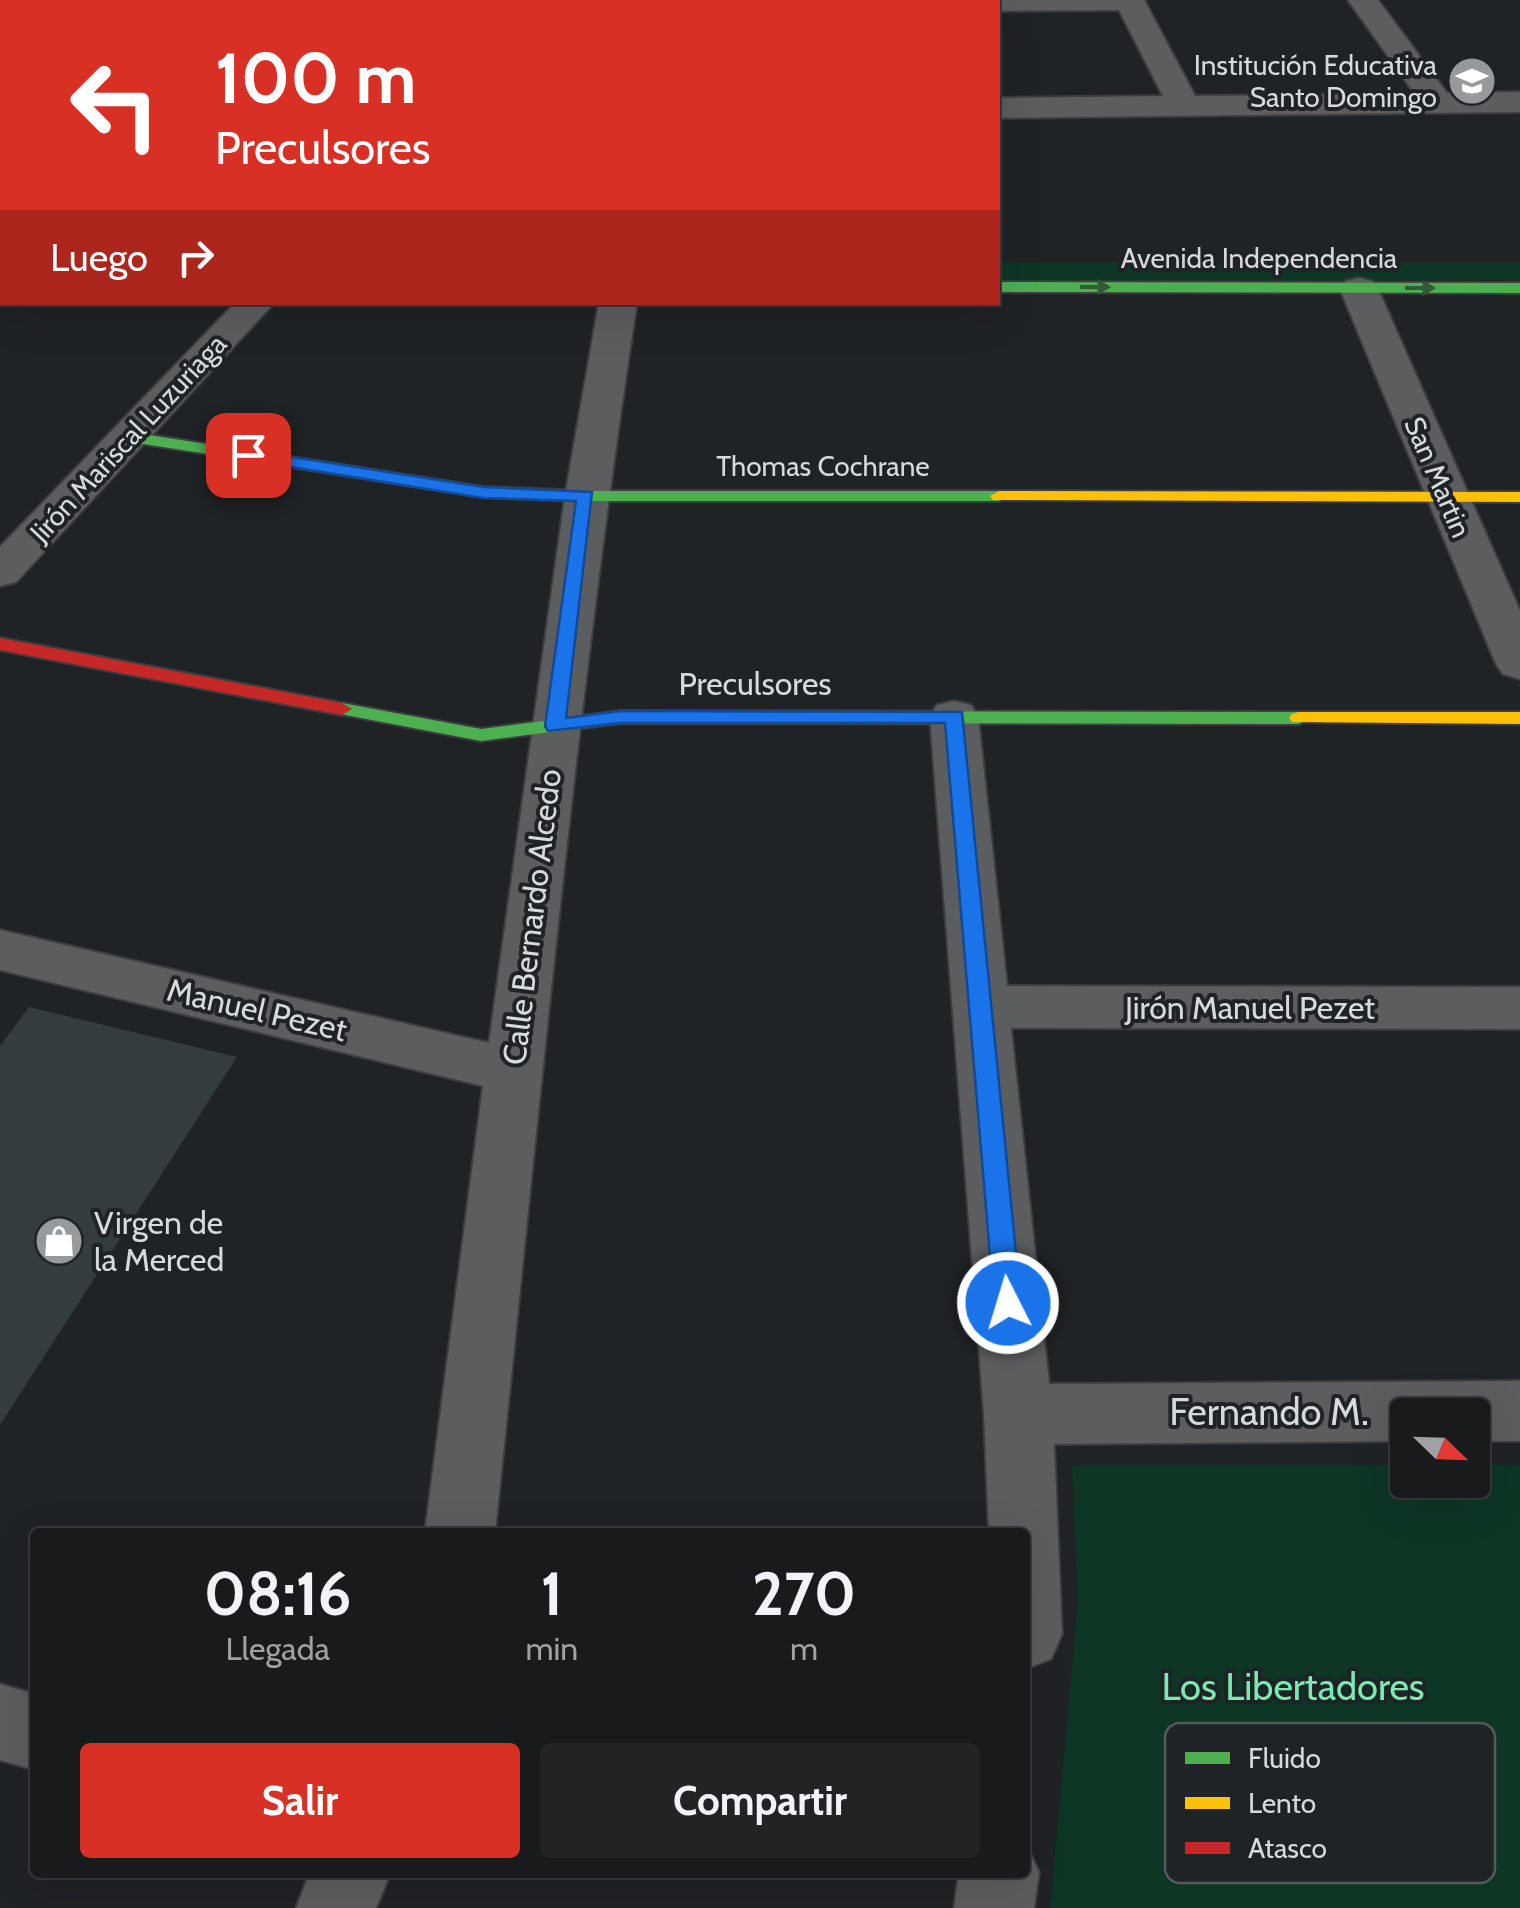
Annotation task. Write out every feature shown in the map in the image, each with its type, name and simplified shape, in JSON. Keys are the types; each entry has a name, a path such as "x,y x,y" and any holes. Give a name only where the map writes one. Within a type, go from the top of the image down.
{"street":[{"path":"354,0 397,0"},
{"path":"1364,0 1437,102"},
{"path":"1000,2 1130,1 1184,106"},
{"path":"1000,108 1520,102"},
{"name":"Avenida Independencia","path":"1000,287 1520,288"},
{"name":"San Martin","path":"1358,288 1520,664"},
{"name":"Jirón Mariscal Luzuriaga","path":"0,573 253,305"},
{"name":"Calle Bernardo Alcedo","path":"460,1528 555,726 586,496 618,305"},
{"name":"Thomas Cochrane","path":"130,437 483,492 586,496 1520,496"},
{"name":"Preculsores","path":"0,644 481,735 620,717 1520,718"},
{"path":"954,716 1018,1414 1024,1528"},
{"name":"Manuel Pezet","path":"0,950 514,1071"},
{"name":"Jirón Manuel Pezet","path":"981,1007 1520,1008"},
{"name":"Fernando M.","path":"1018,1414 1520,1411"},
{"path":"0,1722 30,1731"},
{"path":"336,1908 348,1878"},
{"path":"994,1908 999,1878"}],"green space":[{"path":"1000,262 1520,263 1520,280 1000,280"},
{"name":"Los Libertadores","path":"1072,1465 1390,1465 1390,1498 1490,1498 1490,1465 1520,1465 1520,1908 1050,1908 1078,1603"}],"building":[{"name":"Virgen de la Merced","path":"29,1007 237,1057 0,1425 0,1046"}],"traffic: fast":[{"path":"1000,287 1520,288"},
{"path":"130,437 483,492 586,496 999,496"},
{"path":"342,709 481,735 621,717 1299,718"}],"traffic: slow":[{"path":"999,496 1520,497"},
{"path":"1299,718 1520,718"}],"traffic: jam":[{"path":"0,644 342,709"}],"place":[{"name":"Institución Educativa Santo Domingo","path":"1472,81"},
{"name":"Virgen de la Merced","path":"59,1241"}],"route":[{"path":"248,455 483,492 586,496 555,726 620,717 954,716 1008,1303"}]}
